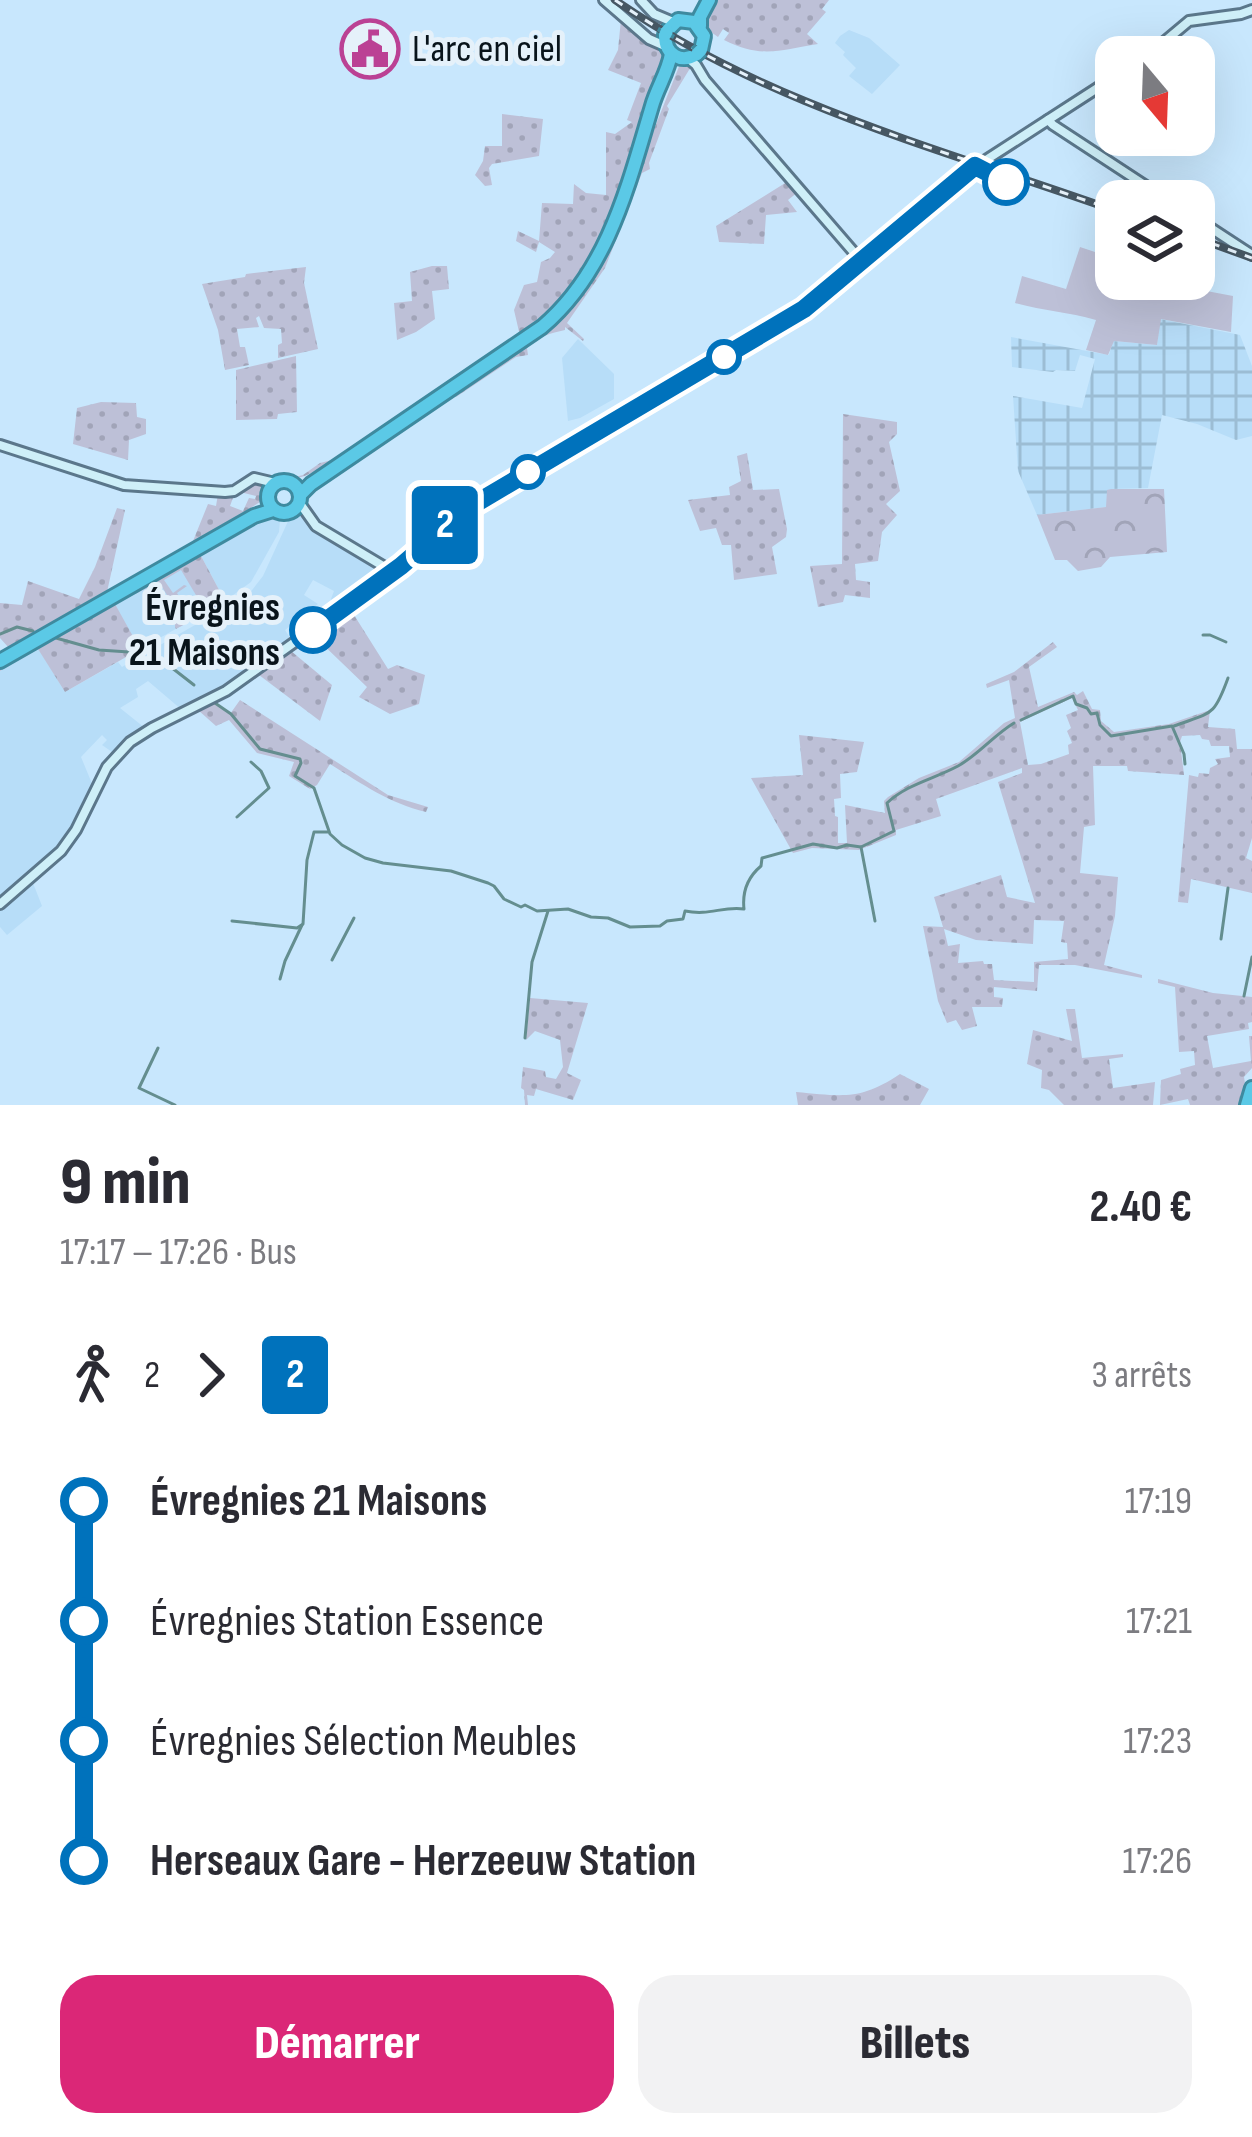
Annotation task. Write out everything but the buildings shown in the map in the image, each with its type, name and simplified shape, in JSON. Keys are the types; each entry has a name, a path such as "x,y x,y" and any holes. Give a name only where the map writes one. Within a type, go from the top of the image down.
{"highway":[{"path":"641,149 655,97 679,42 706,0"},
{"path":"269,492 282,513 311,484 557,314 602,251 675,67 679,42"},
{"path":"0,661 217,538 284,480 299,501"},
{"path":"1247,1105 1252,1074"}],"main road":[{"path":"604,0 679,42"},
{"path":"641,0 863,261"},
{"path":"1171,36 1189,21 1251,10"},
{"path":"0,904 62,850 107,767 126,746 226,691 393,572 468,508 804,309 975,166 1095,90"},
{"path":"1048,120 1138,180"},
{"path":"1215,231 1252,255"},
{"path":"0,445 144,488 225,492 250,479 269,492"},
{"path":"299,501 316,526 393,572"}],"shaded area":[{"path":"849,30 869,38 900,65 872,94 849,76 856,68 835,43"},
{"path":"1160,319 1240,335 1252,366 1252,436 1236,440 1162,415 1148,488 1111,489 1107,507 1037,515 1018,471 1013,396 1082,408 1095,359 1080,355 1075,371 1012,367 1011,337 1109,355 1113,341 1157,345"},
{"path":"578,339 614,374 614,399 568,421 562,358"},
{"path":"297,513 382,567 355,586 359,593 329,616 334,591 313,580 304,595 318,604 285,630 292,641 227,688 182,710 148,681 136,689 138,697 120,708 145,728 115,754 102,745 107,740 102,735 81,757 93,786 91,793 65,846 31,878 42,906 7,935 0,927 0,671 38,648 65,692 118,662 122,667 249,594 263,576 289,519"},
{"path":"271,514 280,520 279,532 251,582 225,601 200,554"},
{"path":"180,567 206,612 140,649 114,604"}],"green space":[{"path":"712,0 829,0 822,9 826,12 807,34 818,44 771,51 737,46 724,40 729,33 723,29 718,37 704,27"},
{"path":"621,19 667,54 610,220 577,285 541,324 336,462 291,478 340,458 520,336 514,310 524,285 537,282 541,262 555,252 539,242 536,252 516,241 518,231 539,241 542,203 573,204 574,184 586,193 606,195 606,132 615,134 632,122 627,120 641,83 608,70 618,50"},
{"path":"680,64 694,66 667,106 650,169 642,173 605,268 567,323 583,341 565,327 535,341 527,348 528,355 516,357 456,397 454,394 307,496 308,511 304,500 308,490 534,338 606,250"},
{"path":"502,114 543,119 539,156 492,164 492,185 485,186 475,175 485,146 502,146"},
{"path":"790,180 798,192 788,200 797,212 766,215 764,244 719,242 716,226"},
{"path":"1080,247 1095,252 1095,300 1215,300 1215,293 1233,296 1231,332 1161,319 1157,345 1114,341 1108,355 1086,350 1096,320 1015,303 1022,276 1066,289"},
{"path":"447,266 449,289 432,291 435,319 397,340 394,303 412,301 410,272"},
{"path":"306,267 304,283 318,349 278,358 281,329 264,328 259,316 259,327 237,329 249,365 225,370 202,284"},
{"path":"296,356 297,412 278,414 277,419 236,420 236,370"},
{"path":"101,402 136,403 137,417 146,419 146,434 129,440 128,460 73,444 77,408"},
{"path":"843,414 897,422 897,434 889,442 900,491 886,504 897,515 882,532 878,561 855,564 856,580 870,582 870,598 845,595 843,602 818,607 810,566 842,564"},
{"path":"747,453 753,490 779,489 787,529 786,537 772,547 777,574 734,580 731,545 722,545 716,528 700,531 688,500 730,495 729,487 741,481 737,456"},
{"path":"254,480 265,485 260,502 191,546 208,504 216,506 218,494 239,492 230,506 243,511 249,498 256,496 244,493 243,486"},
{"path":"1111,489 1164,489 1167,552 1110,557 1101,567 1078,571 1067,560 1055,560 1037,515 1106,507"},
{"path":"117,508 125,510 107,592 9,648 0,638 0,603 22,605 28,581 79,599"},
{"path":"271,514 200,554 225,601 206,612 181,570 164,580 173,593 187,586 177,593 187,623 176,629 175,623 183,621 159,582 115,604 140,649 65,692 38,649 0,671 0,666"},
{"path":"349,607 388,669 397,665 425,675 419,704 390,714 359,697 367,687 314,636"},
{"path":"1053,642 1057,647 1029,667 1038,707 1083,691 1092,709 1100,710 1101,721 1114,732 1169,724 1210,710 1208,727 1235,729 1237,749 1252,749 1252,838 1246,858 1252,861 1252,893 1191,879 1188,903 1178,902 1189,775 1209,774 1218,764 1215,759 1230,757 1229,746 1211,746 1200,735 1182,736 1184,775 1093,766 1095,825 1084,827 1080,873 1118,877 1104,965 1142,978 1075,965 1039,965 1037,991 994,987 994,997 1003,998 1002,1007 972,1007 977,1026 962,1030 956,1020 947,1023 938,1001 923,926 943,927 934,897 1001,875 1007,897 1035,903 998,782 1022,773 1022,768 936,799 941,816 896,830 896,835 859,850 812,848 793,853 751,778 803,775 799,735 864,742 857,772 840,774 841,798 834,799 838,843 847,843 845,805 885,813 888,797 959,762 1015,718 1009,680 987,688 986,684 1014,672","holes":["1072,698 1078,710 1066,715 1071,728 1067,731 1072,743 1069,754 1028,765 1020,722","1034,920 1064,921 1061,942 1067,943 1068,959 1034,962 1034,982 994,980 992,964 983,961 958,963 960,944 948,946 944,929 976,940 1033,944"]},
{"path":"291,651 332,685 320,721 259,675"},
{"path":"240,700 388,795 428,807 426,812 388,798 330,764 310,789 289,776 294,762 257,753 229,720 216,726 198,710 213,702 230,714"},
{"path":"1158,979 1252,997 1249,1029 1207,1036 1213,1068 1251,1061 1252,1036 1252,1068 1244,1077 1247,1096 1242,1105 1190,1105 1188,1099 1160,1105 1161,1080 1195,1065 1194,1051 1179,1052 1175,987 1158,983"},
{"path":"530,998 588,1003 567,1073 581,1080 573,1100 536,1089 534,1096 527,1095 525,1105 523,1067 545,1071 546,1077 556,1079 563,1067 560,1040 535,1031 526,1040"},
{"path":"1066,1009 1075,1009 1082,1058 1123,1054 1109,1059 1113,1088 1155,1082 1153,1105 1064,1105 1041,1088 1042,1070 1027,1064 1033,1030 1072,1041"},
{"path":"900,1074 929,1089 920,1105 798,1105 796,1092 850,1095"}],"waterway":[{"path":"0,634 17,627 33,631"},
{"path":"1203,635 1226,642"},
{"path":"56,638 99,650 129,652"},
{"path":"158,657 194,685"},
{"path":"1174,726 1210,711 1228,678"},
{"path":"1021,720 1073,696 1076,704 1097,713 1100,725 1111,736 1172,726 1185,764"},
{"path":"215,703 231,714 260,749 300,759 295,776 314,788 330,834 365,858 451,871 494,886 504,899 521,907 568,909 630,927 660,926 683,919 685,911 744,909 747,885 762,858 813,844 861,847 894,831 887,803 965,761 1014,723"},
{"path":"237,817 269,788 251,762"},
{"path":"232,921 297,928 303,924 307,860 314,832 328,832"},
{"path":"861,847 875,921"},
{"path":"1221,939 1228,888"},
{"path":"525,1038 532,962 548,911"},
{"path":"332,960 354,918"},
{"path":"280,979 302,925"},
{"path":"1244,996 1252,957"},
{"path":"158,1048 139,1088 175,1105"}],"railway":[{"path":"615,0 673,37 795,97 1095,204"},
{"path":"1215,245 1252,258"}],"bus line":[{"name":"2","path":"313,630 401,566 468,508 804,309 975,166 1006,182"}],"place":[{"name":"L'arc en ciel","path":"370,49"},
{"name":"Évregnies 21 Maisons","path":"313,630"}]}
